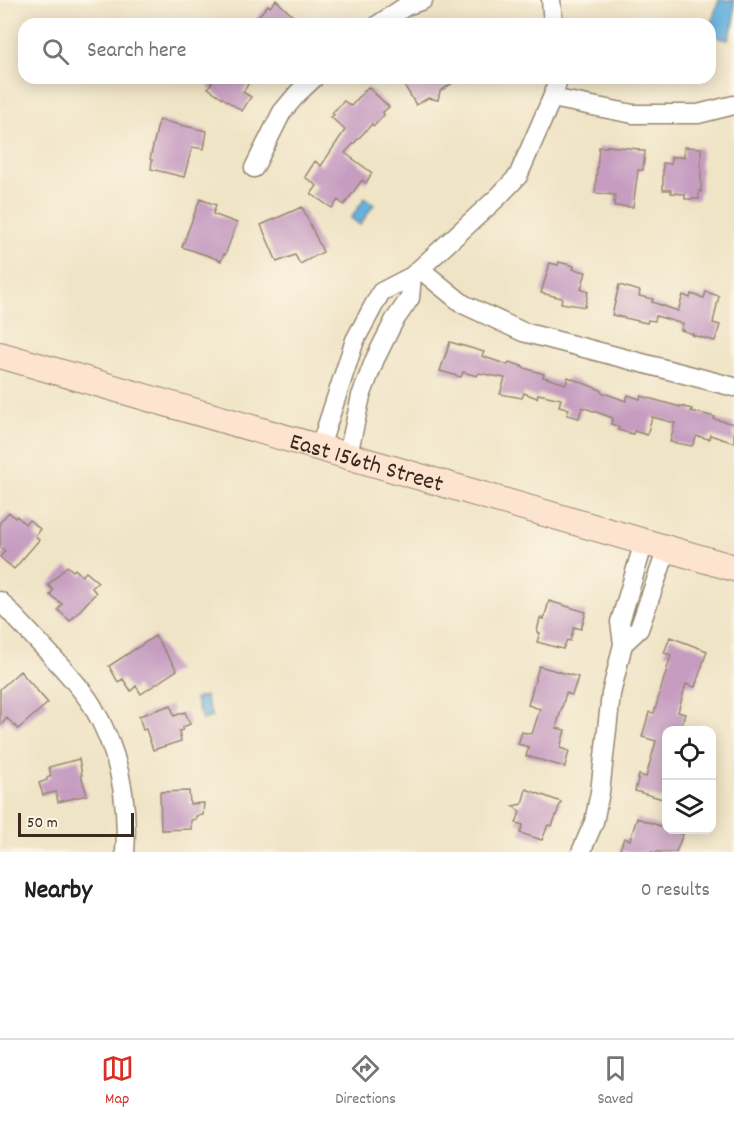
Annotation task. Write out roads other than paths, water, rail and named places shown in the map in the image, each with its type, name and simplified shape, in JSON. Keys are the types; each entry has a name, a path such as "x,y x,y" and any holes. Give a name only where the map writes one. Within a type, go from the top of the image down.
{"street":[{"path":"388,18 406,6 423,0"},
{"path":"551,0 552,18"},
{"path":"254,168 282,112 308,84"},
{"path":"320,447 355,340 381,292 416,273 518,176 557,84"},
{"path":"552,98 633,114 699,114 734,105"},
{"path":"416,273 463,304 523,332 734,387"},
{"path":"348,455 361,396 375,359 394,321 410,298 416,273"},
{"name":"East 156th Street","path":"0,355 734,568"},
{"path":"581,852 594,822 600,792 611,694 623,644 620,622 655,545"},
{"path":"623,644 639,629 655,545"},
{"path":"0,601 66,671 92,704 113,746 122,780 126,821 125,852"}],"water":[{"path":"719,0 734,0 734,22 728,40 716,37 716,18 713,18"},
{"path":"365,198 374,204 360,225 351,218"},
{"path":"205,696 212,717 202,720 195,699"}]}
